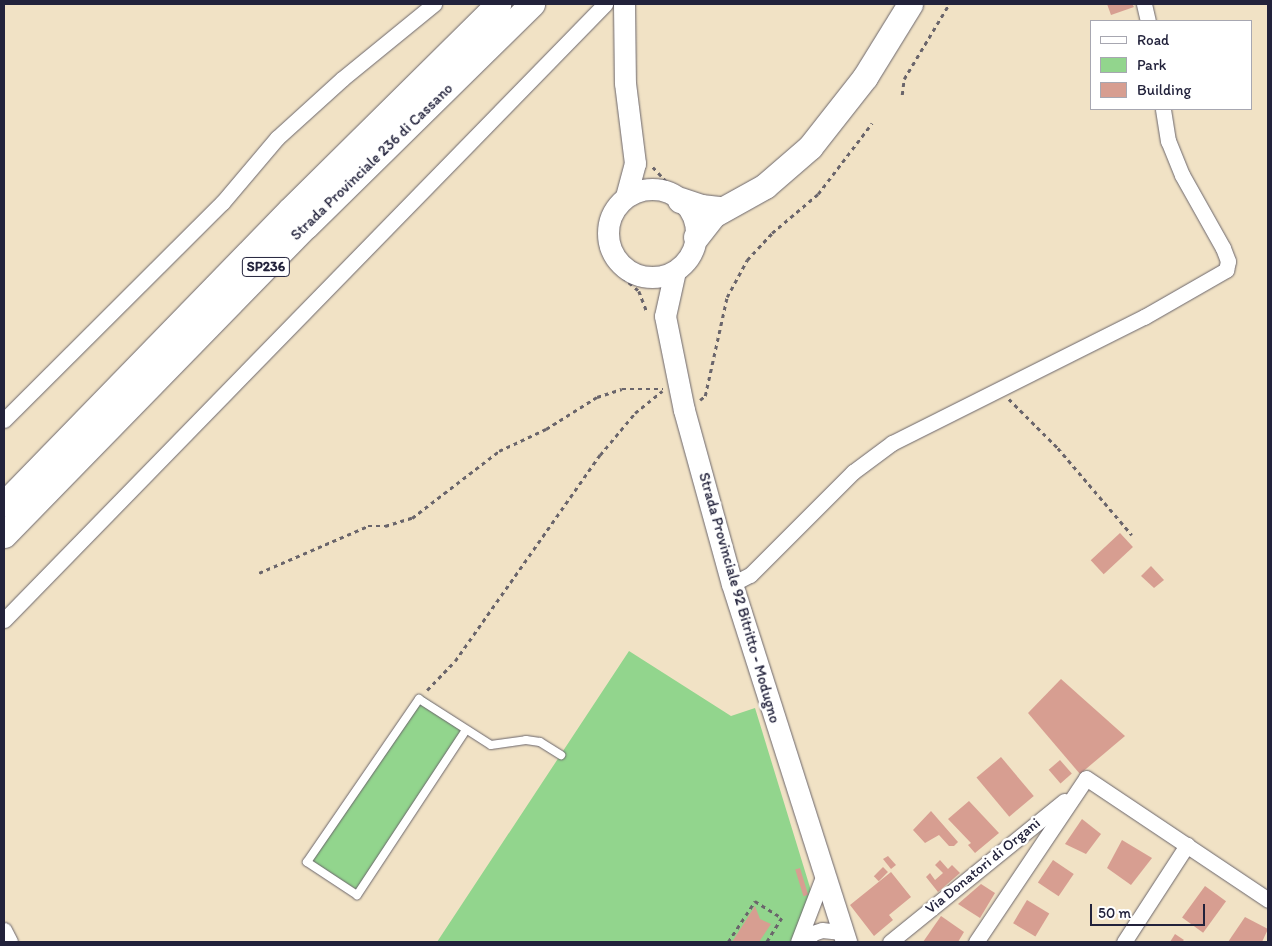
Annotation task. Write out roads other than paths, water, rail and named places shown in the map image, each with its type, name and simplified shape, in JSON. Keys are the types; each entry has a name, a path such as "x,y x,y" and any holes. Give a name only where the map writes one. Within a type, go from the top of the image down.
{"highway":[{"name":"Strada Provinciale 236 di Cassano","path":"4,504 498,4"},
{"name":"Strada Provinciale 236 di Cassano","path":"4,535 306,226 532,4"},
{"path":"696,237 709,219 721,209 765,186 810,147 866,77 910,4"},
{"path":"671,195 701,207 721,209"}],"main road":[{"path":"624,4 625,83 635,163 626,198"},
{"path":"635,163 690,210 696,237 693,251 675,271 665,316"},
{"path":"665,316 646,286 616,257 608,237 610,222 616,208 626,198 637,192 671,195"},
{"path":"632,273 646,277 675,271"},
{"name":"Strada Provinciale 92 Bitritto - Modugno","path":"665,316 684,410 732,584 844,937"}],"street":[{"path":"4,420 222,203 278,138 342,79 434,4"},
{"path":"4,620 605,4"},
{"path":"1144,4 1148,20"},
{"path":"732,584 750,575 871,457 1144,317 1226,270 1228,261 1223,248 1182,175 1168,141 1163,110"},
{"path":"976,942 1086,778 1268,900"},
{"name":"Via Donatori di Organi","path":"890,942 1077,790"},
{"path":"1124,942 1187,845"},
{"path":"798,942 824,877"},
{"path":"4,930 10,942"},
{"path":"805,942 813,933 822,930 844,937"}],"lane":[{"path":"466,730 357,895 308,862 419,698 491,745 526,740 540,742 561,755"}]}
